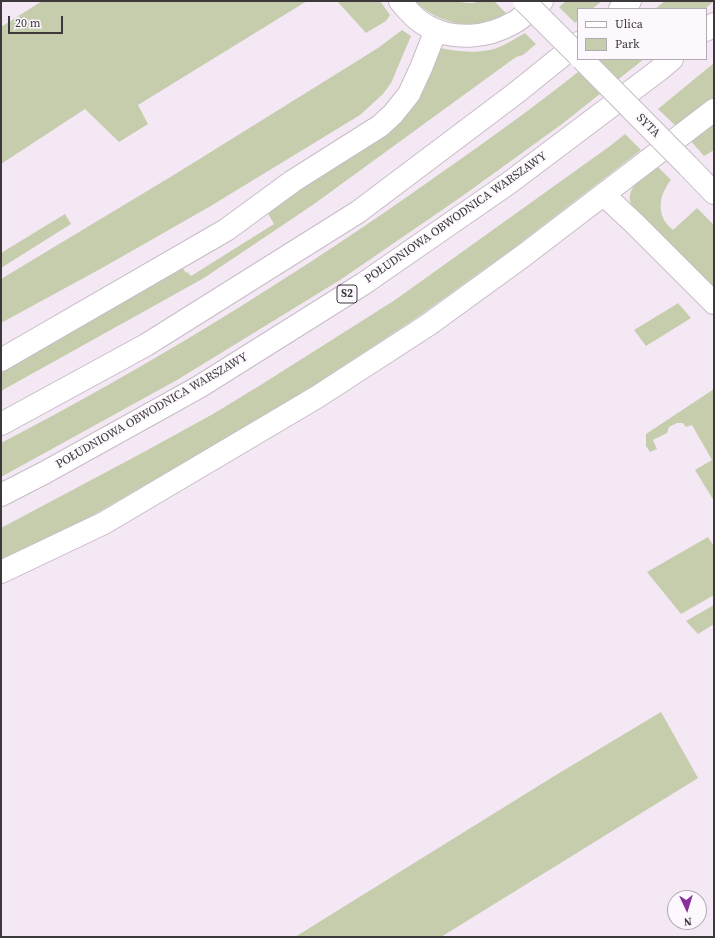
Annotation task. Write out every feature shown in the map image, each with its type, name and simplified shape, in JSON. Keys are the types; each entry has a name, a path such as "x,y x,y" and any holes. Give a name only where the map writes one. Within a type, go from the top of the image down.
{"main road":[{"path":"400,1 409,12 426,25 448,34 460,36 485,34 513,23 542,1"},
{"path":"524,1 577,54"},
{"path":"621,8 630,1"},
{"path":"1,360 226,230 293,181 380,126 393,114 409,94 436,30"},
{"path":"1,424 146,345 358,212 516,94 577,44"},
{"name":"SYTA","path":"583,60 714,193"},
{"name":"POŁUDNIOWA OBWODNICA WARSZAWY","path":"1,495 44,473 199,387 363,284 509,183 671,60"},
{"path":"1,572 104,523 316,397 428,325 523,256 714,110"},
{"path":"604,195 634,223 714,304"}],"green space":[{"path":"42,1 307,1 138,105 148,124 119,142 85,109 1,164 1,27"},
{"path":"337,1 380,1 390,15 386,21 366,33"},
{"path":"414,1 454,1 474,3 479,1 494,1 507,14 487,23 478,25 464,25 438,17"},
{"path":"566,1 602,1 593,8 577,8 577,21 575,23 559,7"},
{"path":"665,1 714,1 706,8 656,8"},
{"path":"402,30 411,36 391,83 383,94 360,115 209,207 1,323 1,279 177,173 378,48"},
{"path":"525,33 536,44 523,55 516,57 314,204 204,278 1,391 1,367 180,264 186,273 187,272 191,276 274,224 266,210 393,124 437,47 475,52 490,50 508,43"},
{"path":"593,60 643,60 562,124 461,197 340,280 177,380 1,477 1,443 107,386 212,324 314,260 414,192 550,94"},
{"path":"714,63 714,98 676,126 658,109"},
{"path":"714,122 714,150 704,156 690,140"},
{"path":"625,134 641,150 511,250 419,316 319,382 254,422 57,536 1,564 1,528 213,414 259,386 395,300"},
{"path":"657,166 671,180 665,189 661,204 662,215 668,225 673,230 697,208 714,225 714,290 634,212 630,202 632,189 639,180"},
{"path":"65,214 71,224 1,268 1,253"},
{"path":"678,303 691,318 646,346 634,330"},
{"path":"714,389 714,501 695,470 712,460 692,425 686,427 683,423 677,423 669,427 667,433 653,440 657,449 650,452 646,446 646,434"},
{"path":"708,537 714,546 714,595 681,614 647,572"},
{"path":"714,605 714,624 698,634 686,621"},
{"path":"661,712 698,778 441,937 295,937 551,778"}]}
